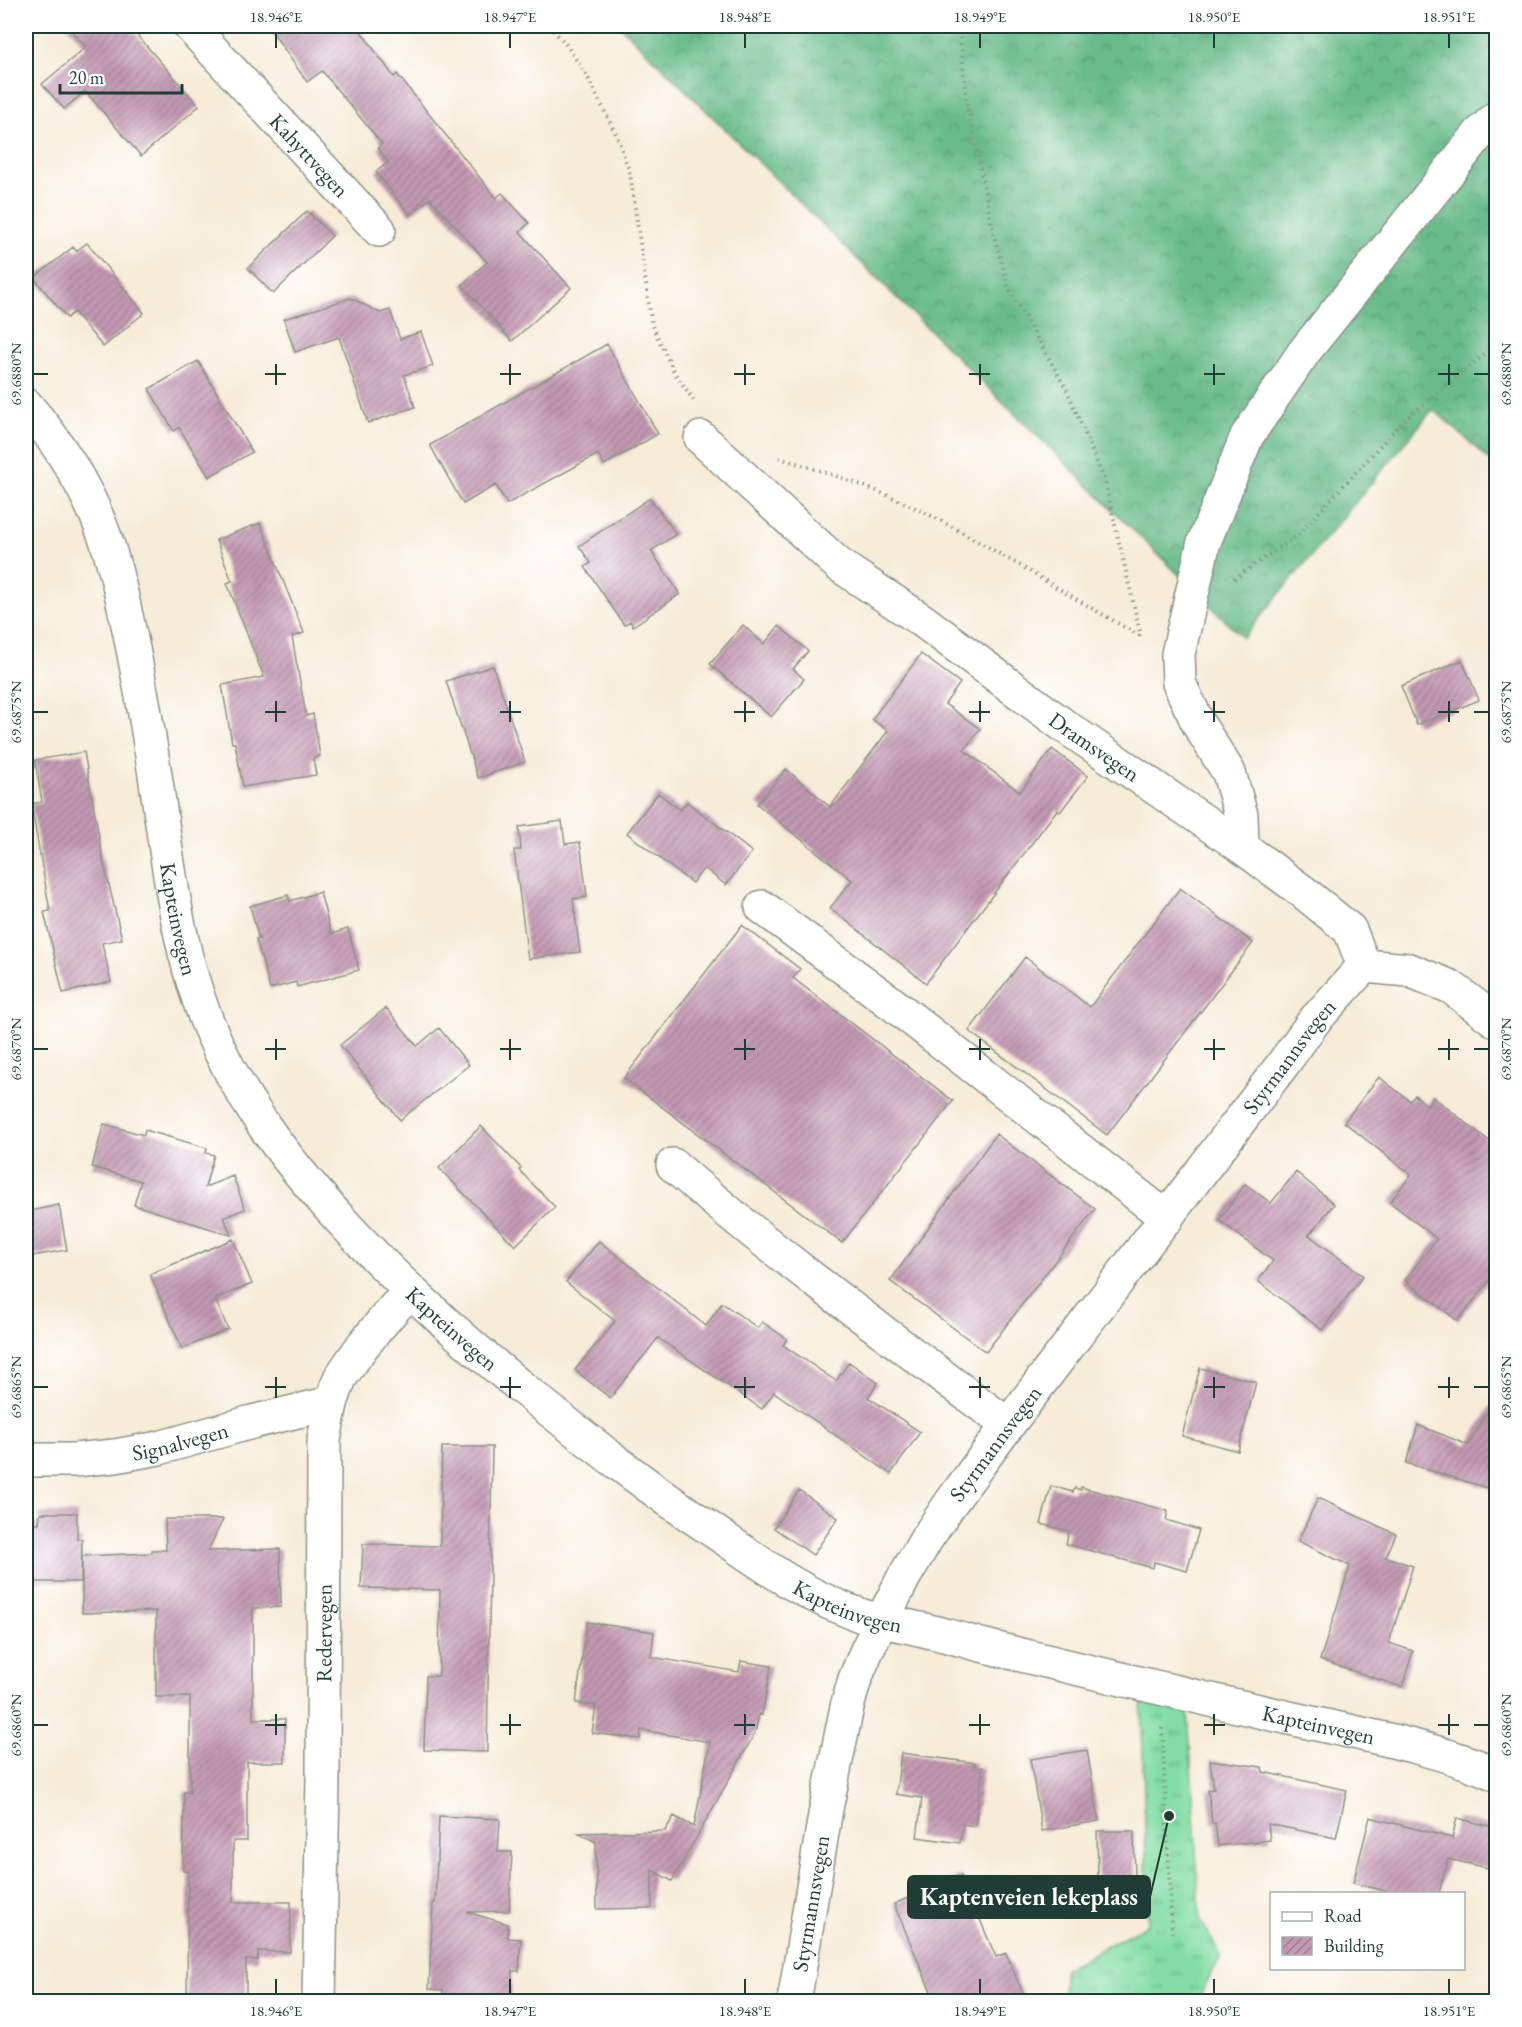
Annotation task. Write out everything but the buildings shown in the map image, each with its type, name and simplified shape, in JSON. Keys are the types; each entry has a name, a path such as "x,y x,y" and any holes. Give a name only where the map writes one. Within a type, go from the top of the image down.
{"street":[{"name":"Kahyttvegen","path":"190,26 379,230"},
{"path":"1242,847 1241,815 1229,772 1199,725 1179,683 1178,654 1204,542 1247,436 1304,352 1479,134 1497,118"},
{"name":"Kapteinvegen","path":"26,405 68,463 90,502 111,555 137,668 179,931 191,977 208,1025 231,1074 259,1122 329,1207 411,1293 449,1328 617,1464 668,1501 786,1579 831,1604 881,1621 1389,1741 1458,1760 1497,1774"},
{"name":"Dramsvegen","path":"700,423 839,564 961,648 1004,683 1063,725 1242,847 1302,891 1350,930 1364,966"},
{"path":"762,907 894,1005 1167,1218"},
{"path":"1364,966 1409,970 1451,987 1497,1021"},
{"name":"Styrmannsvegen","path":"794,2001 826,1809 847,1707 855,1679 881,1621 927,1538 1008,1425 1314,1021 1364,966"},
{"path":"673,1165 802,1270 1008,1425"},
{"name":"Redervegen","path":"319,2001 323,1768 324,1440 331,1403 340,1378 363,1345 396,1306 411,1293"},
{"name":"Signalvegen","path":"26,1460 74,1460 159,1448 331,1403"}],"path":[{"path":"549,26 565,43 587,76 617,136 630,174 652,326 700,423"},
{"path":"957,26 967,103 992,225 1010,291 1066,388 1105,482 1141,636"},
{"path":"1188,610 1299,536 1406,419 1497,345"},
{"path":"771,455 833,474 877,491 943,522 1141,636 1178,654"},
{"path":"1161,1688 1172,1933"}],"green space":[{"path":"620,26 1496,26 1496,466 1433,409 1243,638"},
{"path":"1141,1696 1188,1712 1200,1919 1221,1956 1197,2001 1063,2002 1064,1969 1148,1924"}],"place":[{"name":"Kaptenveien lekeplass","path":"1169,1816"}]}
